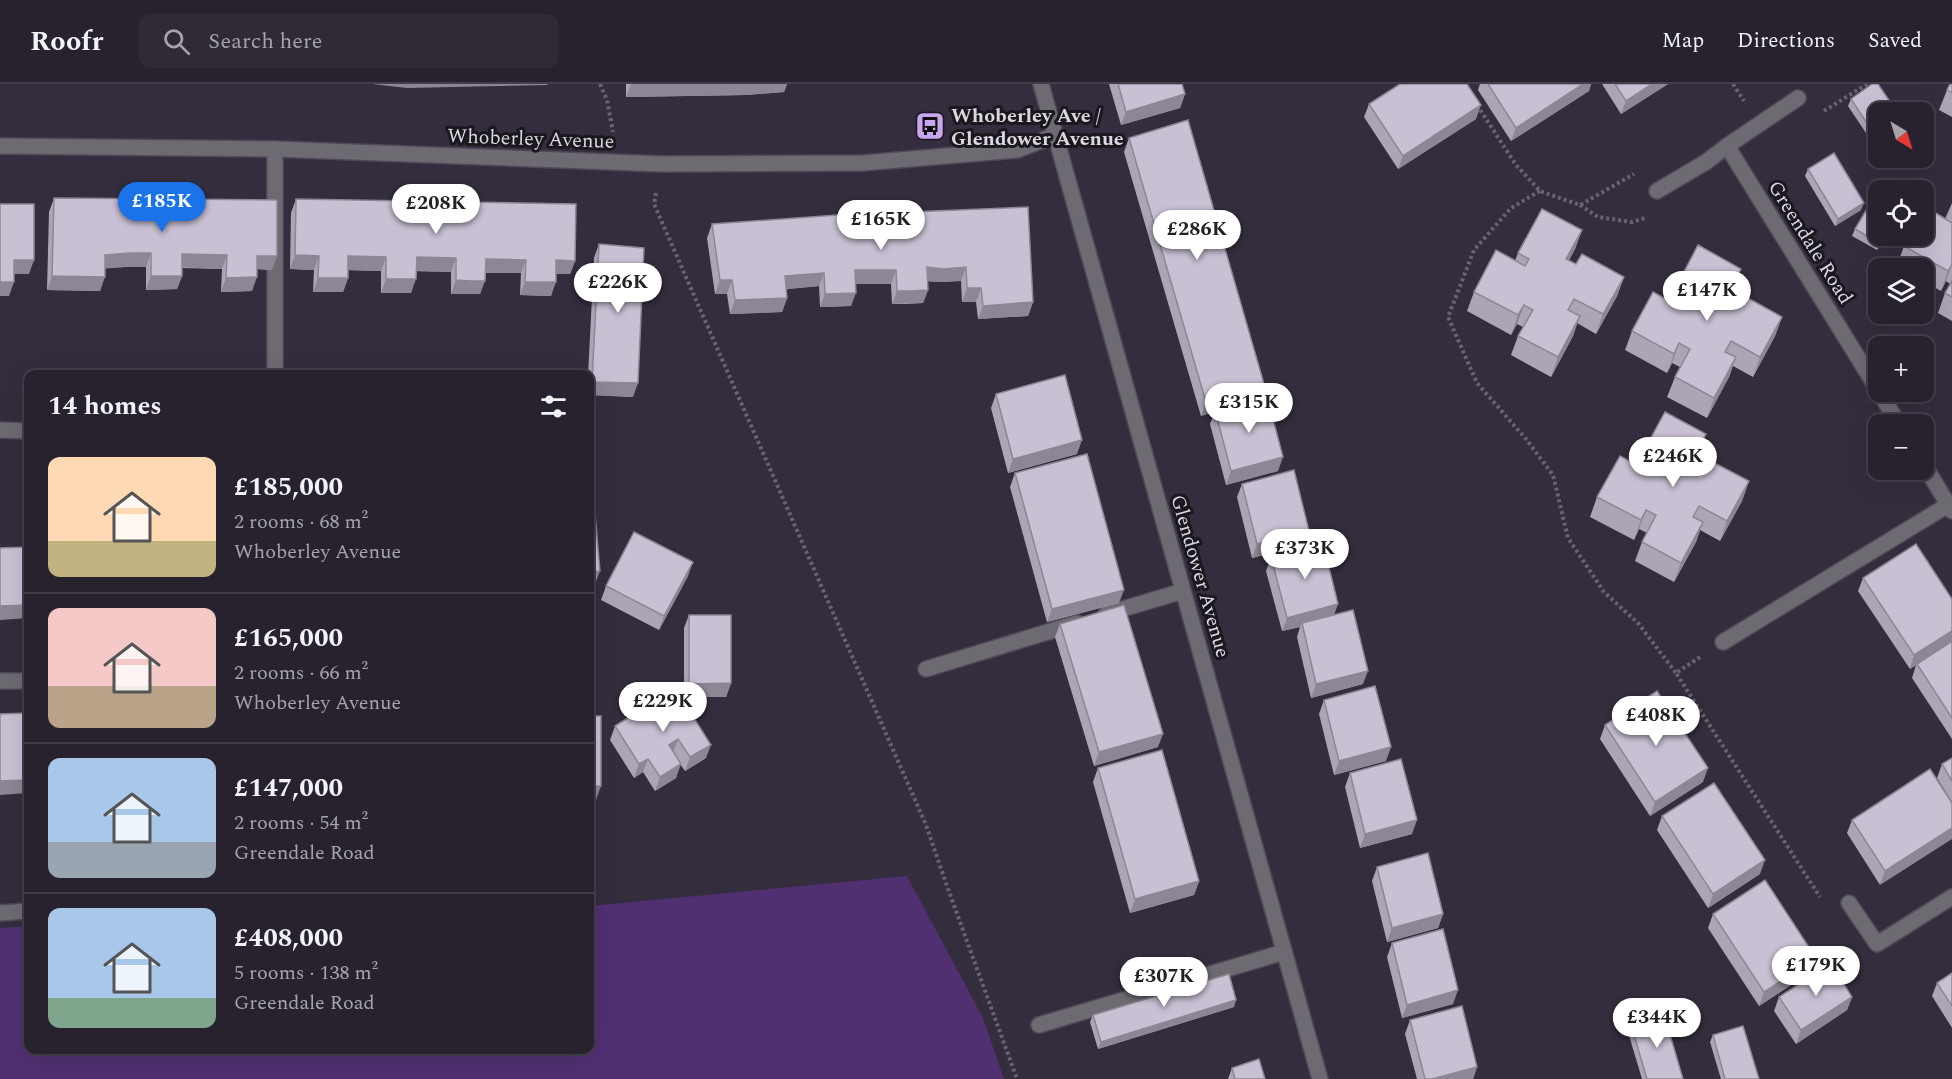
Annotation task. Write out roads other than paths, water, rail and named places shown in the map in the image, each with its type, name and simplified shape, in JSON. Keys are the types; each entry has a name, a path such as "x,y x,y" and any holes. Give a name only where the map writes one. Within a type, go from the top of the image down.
{"street":[{"name":"Glendower Avenue","path":"1041,84 1320,1079"},
{"path":"1657,191 1706,162 1798,98"},
{"name":"Whoberley Avenue","path":"0,146 275,149 662,164 863,163 1017,150 1056,135"},
{"name":"Greendale Road","path":"1727,146 1868,375"},
{"path":"275,149 275,370"},
{"path":"0,430 24,431"},
{"path":"1723,642 1950,508 1933,480"},
{"path":"927,669 1184,591"},
{"path":"0,681 24,681"},
{"path":"1849,903 1877,944 1952,897"},
{"path":"0,913 24,911"},
{"path":"1039,1025 1284,952"}],"place":[{"name":"Whoberley Ave / Glendower Avenue","path":"930,126"}]}
